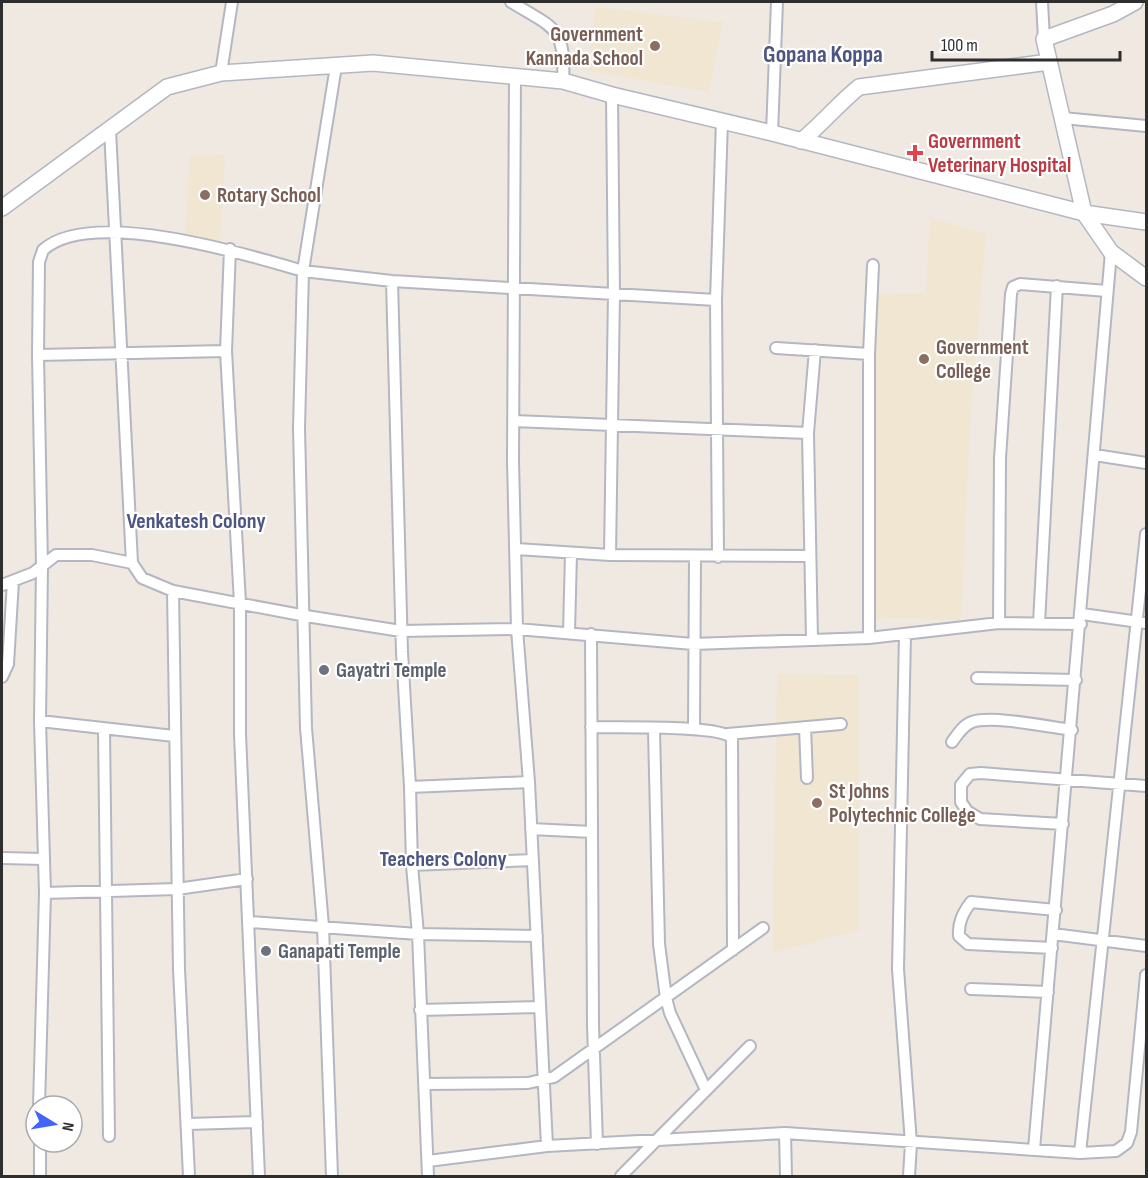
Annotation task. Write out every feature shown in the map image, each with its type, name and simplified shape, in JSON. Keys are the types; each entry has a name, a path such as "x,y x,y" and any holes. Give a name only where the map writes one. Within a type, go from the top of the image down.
{"main road":[{"path":"1135,2 1113,14 1044,39 1084,213 1111,252 1146,278"},
{"path":"801,141 824,122 839,103 860,87 1049,62"},
{"path":"2,208 167,87 221,73 373,63 563,81 1084,213 1146,222"}],"street":[{"path":"221,73 232,2"},
{"path":"511,2 551,25 559,36 564,60 563,81"},
{"path":"772,133 777,2"},
{"path":"1042,2 1044,39"},
{"path":"332,1176 323,926 306,728 306,616 299,428 303,271 336,66"},
{"path":"515,76 514,421 517,629 529,782 547,1146"},
{"path":"610,555 614,294 612,95"},
{"path":"1064,118 1146,126"},
{"path":"718,557 716,300 722,121"},
{"path":"110,130 132,563 141,578 173,591 401,631 517,629 693,644 868,638 999,623 1039,623 1081,619 1141,622"},
{"path":"39,1094 45,893 40,721 42,566 38,355 39,262 43,250 63,237 104,230 230,249 303,271 392,280 716,300"},
{"path":"230,249 226,351 240,603 240,734 259,1176"},
{"path":"1034,1149 1072,730 1111,252"},
{"path":"868,638 869,354 873,265"},
{"path":"392,280 401,631 412,865 418,934 428,1176"},
{"path":"999,623 1000,458 1013,287 1020,284 1107,291"},
{"path":"1039,623 1058,286"},
{"path":"776,348 869,354"},
{"path":"812,640 808,433 814,350"},
{"path":"38,355 226,351"},
{"path":"514,421 808,433"},
{"path":"1095,455 1146,463"},
{"path":"1080,1153 1118,782 1141,622 1146,534"},
{"path":"516,549 610,555 809,556"},
{"path":"569,632 571,552"},
{"path":"2,585 33,573 56,555 67,553 132,563"},
{"path":"694,728 695,556"},
{"path":"2,677 8,664 13,581"},
{"path":"173,591 177,889 189,1176"},
{"path":"591,634 594,1047 597,1144"},
{"path":"905,635 898,969 911,1143 909,1176"},
{"path":"977,678 1076,680"},
{"path":"40,721 104,730 174,736"},
{"path":"952,742 965,725 973,721 1009,722 1072,730"},
{"path":"591,727 654,730 694,728 728,734 842,724"},
{"path":"805,727 807,778"},
{"path":"104,730 109,1136"},
{"path":"654,730 659,944 666,998 670,1013 706,1090"},
{"path":"728,734 732,738 734,755 733,950"},
{"path":"1063,824 980,819 967,811 960,793 965,778 970,774 1118,782 1146,786"},
{"path":"410,787 529,782"},
{"path":"531,829 592,832"},
{"path":"2,858 43,859"},
{"path":"412,865 533,860"},
{"path":"45,893 107,893 177,889 247,879"},
{"path":"1052,948 968,944 959,936 958,928 960,919 971,902 1056,910"},
{"path":"249,922 418,934 537,936"},
{"path":"425,1084 543,1081 554,1077 763,928"},
{"path":"1053,934 1146,946"},
{"path":"428,1161 547,1146 659,1138 785,1133 1080,1153 1116,1151 1128,1143 1146,975"},
{"path":"971,989 1048,992"},
{"path":"420,1010 540,1007"},
{"path":"621,1176 750,1046"},
{"path":"187,1124 257,1122"},
{"path":"785,1133 786,1176"},
{"path":"40,1154 40,1176"}],"shaded area":[{"name":"Government Kannada School","path":"595,7 723,22 709,92 589,71"},
{"name":"Rotary School","path":"225,155 220,243 185,234 190,156"},
{"name":"Government College","path":"930,218 986,234 970,423 961,620 868,618 873,294 926,293"},
{"name":"St Johns Polytechnic College","path":"777,674 859,675 859,930 773,953"}],"place":[{"name":"Government Kannada School","path":"655,46"},
{"name":"Government Veterinary Hospital","path":"915,153"},
{"name":"Rotary School","path":"205,195"},
{"name":"Government College","path":"924,359"},
{"name":"Gayatri Temple","path":"324,670"},
{"name":"St Johns Polytechnic College","path":"817,803"},
{"name":"Ganapati Temple","path":"266,951"}],"district":[{"name":"Gopana Koppa","path":"823,54"},
{"name":"Venkatesh Colony","path":"196,521"},
{"name":"Teachers Colony","path":"443,859"}]}
